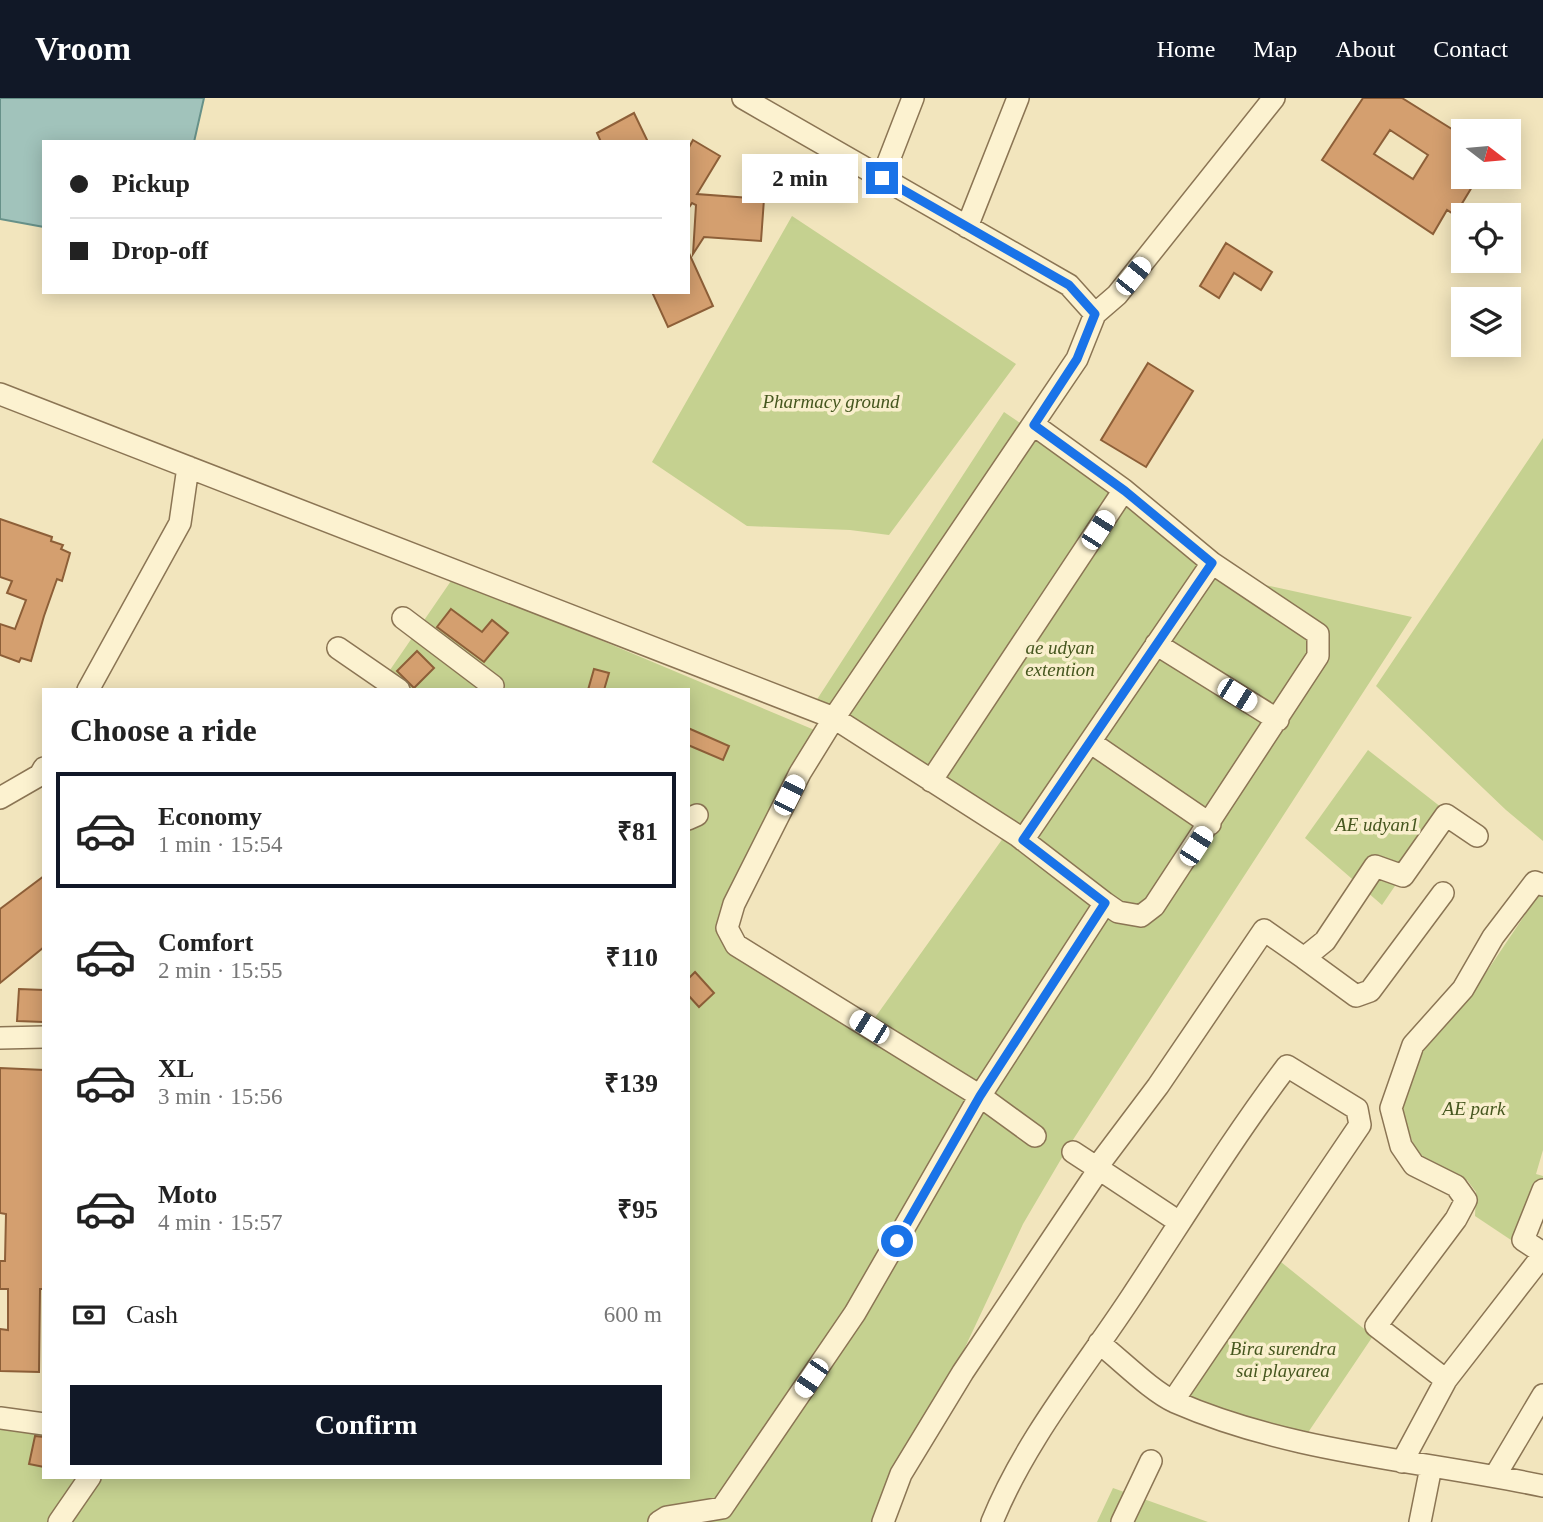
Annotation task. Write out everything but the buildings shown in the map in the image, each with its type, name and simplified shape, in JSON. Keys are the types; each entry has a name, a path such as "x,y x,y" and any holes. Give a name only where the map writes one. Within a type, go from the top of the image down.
{"street":[{"path":"743,98 1069,285 1095,314"},
{"path":"882,178 913,98"},
{"path":"967,227 1018,98"},
{"path":"1035,1136 980,1096 736,945 727,928 734,904 794,785 834,718 1077,359 1095,314 1117,295 1274,98"},
{"path":"0,394 834,718 1023,840 1118,912 1141,916 1154,906 1278,720 1318,656 1318,634 1212,563 1125,491 1034,425"},
{"path":"89,688 180,523 188,467"},
{"path":"931,781 1125,491"},
{"path":"1023,840 1212,563"},
{"path":"403,618 493,686 492,688"},
{"path":"1156,644 1278,720"},
{"path":"338,648 396,688"},
{"path":"1090,741 1210,824"},
{"path":"0,799 42,772"},
{"path":"1304,958 1325,941 1375,866 1403,876 1446,815 1477,836"},
{"path":"1446,1380 1376,1326 1457,1219 1466,1200 1456,1186 1414,1166 1401,1146 1391,1108 1413,1045 1463,989 1493,937 1535,882 1543,885"},
{"path":"883,1522 901,1474 963,1373 1098,1168 1158,1086 1264,930 1356,996 1363,995 1370,991 1443,893"},
{"path":"659,1522 667,1517 722,1508 855,1313 980,1096 1105,903"},
{"path":"0,1038 42,1037"},
{"path":"992,1522 1004,1492 1099,1343 1247,1118 1287,1066 1357,1109 1360,1125 1173,1401"},
{"path":"1073,1152 1180,1222"},
{"path":"1402,1462 1446,1380 1543,1254 1523,1240 1543,1190"},
{"path":"1099,1343 1173,1401 1266,1433 1402,1462 1543,1486"},
{"path":"1495,1476 1543,1395"},
{"path":"0,1418 42,1424"},
{"path":"1122,1522 1151,1461"},
{"path":"1420,1522 1431,1467"},
{"path":"59,1522 89,1479"}],"green space":[{"name":"Pharmacy ground","path":"792,216 1016,364 889,535 850,530 747,526 652,462"},
{"name":"ae udyan extention","path":"1004,412 1256,583 1412,617 1067,1149 1023,1224 883,1522 61,1522 93,1479 690,1479 690,688 378,688 453,578 824,734 727,927 869,1026 1006,834 814,704"},
{"path":"1543,438 1543,841 1506,810 1376,686"},
{"name":"AE udyan1","path":"1368,750 1446,811 1382,905 1305,838"},
{"name":"AE park","path":"1539,894 1543,897 1543,1150 1536,1174 1543,1176 1543,1184 1511,1240 1475,1216 1476,1192 1467,1180 1448,1182 1417,1153 1400,1109 1421,1049 1475,989"},
{"name":"Bira surendra sai playarea","path":"1276,1258 1373,1336 1307,1434 1267,1426 1183,1397"},
{"path":"0,1420 42,1426 42,1479 86,1479 56,1522 0,1522"},
{"path":"1113,1488 1208,1522 1097,1522"}],"water":[{"path":"0,98 204,98 194,140 42,140 42,227 0,219"}],"route":[{"path":"882,178 1069,285 1095,314 1077,359 1034,425 1125,491 1212,563 1023,840 1105,903 980,1096 897,1241"}]}
